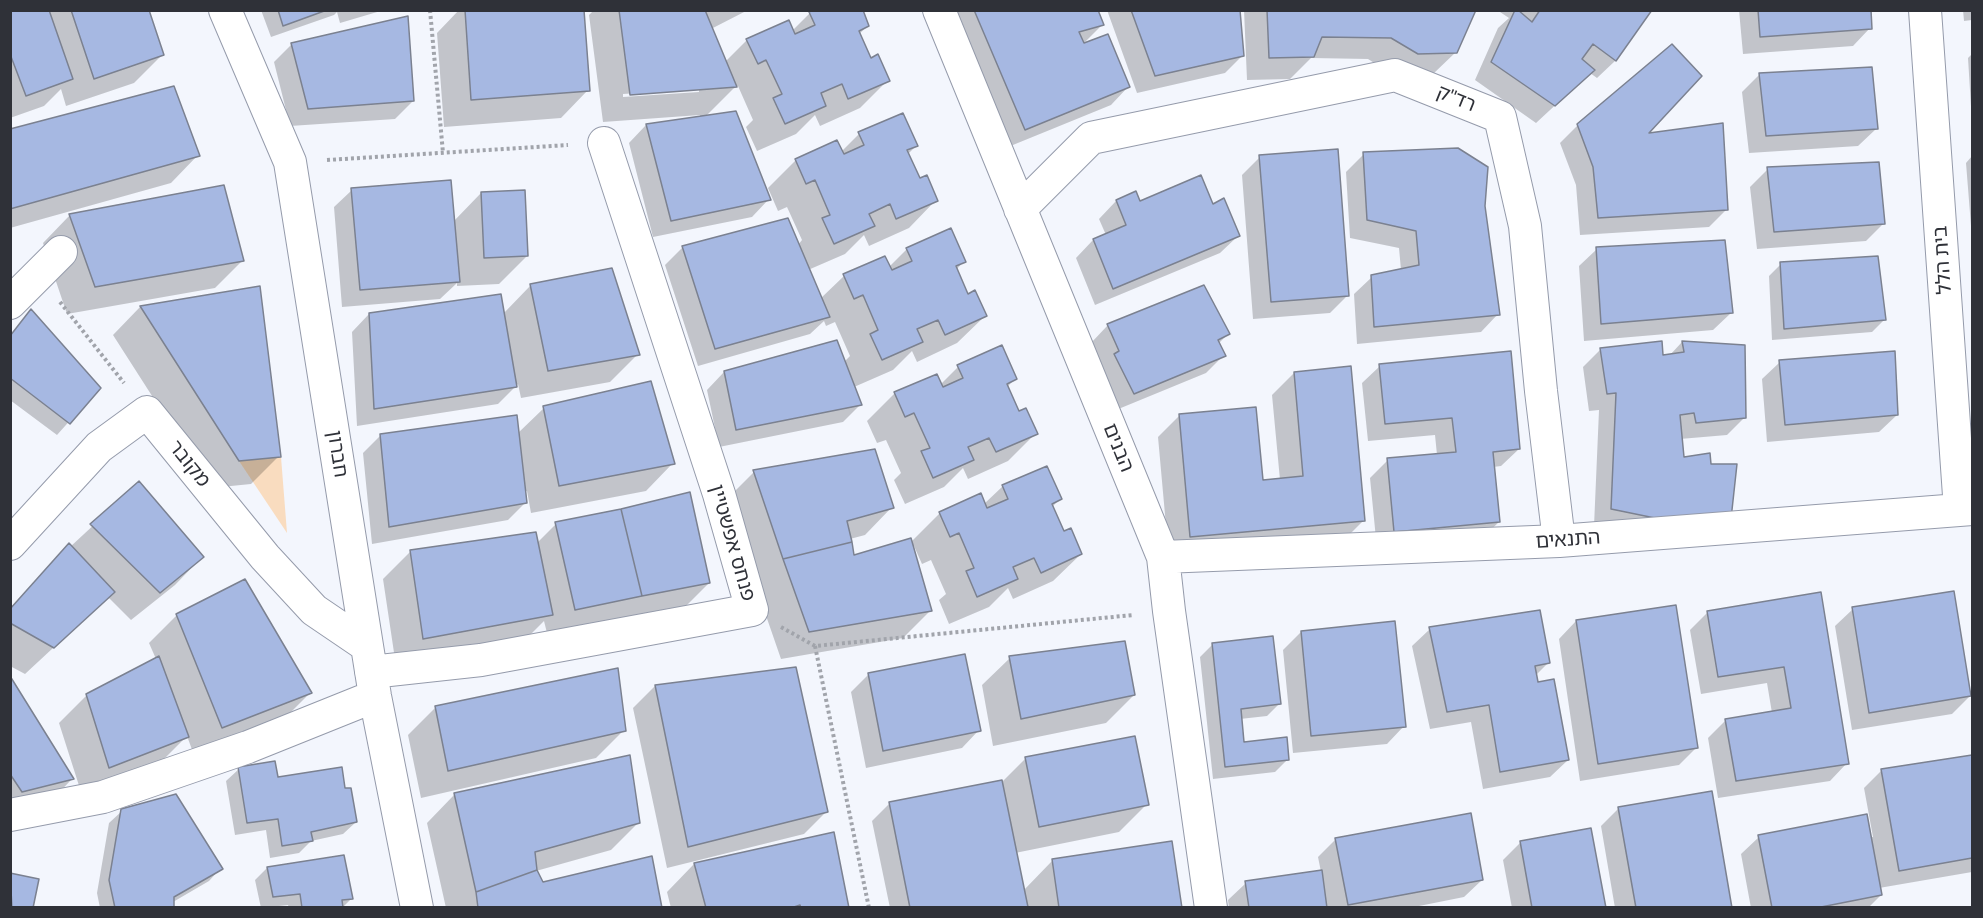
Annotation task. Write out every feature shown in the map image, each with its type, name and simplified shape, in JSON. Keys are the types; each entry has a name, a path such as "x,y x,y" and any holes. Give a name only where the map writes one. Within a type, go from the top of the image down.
{"street":[{"name":"חברון","path":"225,10 290,162 371,671 417,908"},
{"name":"הבנים","path":"939,10 1163,557 1211,908"},
{"name":"בית הלל","path":"1925,10 1966,510"},
{"name":"רד\"ק","path":"1020,209 1091,138 1395,75 1500,117 1526,226 1541,391 1559,541"},
{"name":"פנחס אפשטיין","path":"371,671 481,660 752,610 719,494 604,143"},
{"path":"10,303 62,252"},
{"name":"מקובר","path":"147,412 265,557 371,671"},
{"path":"10,544 99,447 147,412"},
{"name":"התנאים","path":"1163,557 1559,541 1966,510"},
{"path":"10,815 103,797 248,747 371,671"}],"path":[{"path":"430,10 443,153"},
{"path":"290,162 604,143"},
{"path":"39,275 147,412"},
{"path":"869,908 815,646 1169,611"}],"shaded area":[{"path":"281,457 287,533 239,461"}],"building":[{"path":"10,10 49,10 73,79 26,96 10,54"},
{"path":"71,10 149,10 164,55 94,79"},
{"path":"278,10 327,10 283,26"},
{"path":"465,10 584,10 590,91 471,100"},
{"path":"619,10 705,10 737,87 630,95"},
{"path":"813,10 863,10 869,26 859,31 871,58 878,54 890,81 848,99 842,84 821,93 826,106 785,124 773,98 782,94 766,60 758,64 746,39 789,20 795,34 815,25 809,12"},
{"path":"974,10 1098,10 1104,25 1079,32 1084,43 1108,34 1130,87 1025,130"},
{"path":"1131,10 1240,10 1244,56 1155,76"},
{"path":"1267,10 1476,10 1457,53 1418,54 1391,38 1322,37 1314,57 1269,58"},
{"path":"1515,10 1532,22 1540,10 1652,10 1616,61 1593,44 1582,59 1595,70 1555,106 1491,62"},
{"path":"1758,10 1871,10 1872,29 1760,37"},
{"path":"408,16 414,101 308,109 291,43"},
{"path":"1672,44 1702,76 1649,133 1723,123 1728,210 1598,218 1593,167 1577,124"},
{"path":"1872,67 1878,129 1766,136 1759,73"},
{"path":"174,86 200,156 10,209 10,129"},
{"path":"736,111 771,200 671,221 646,124"},
{"path":"903,113 918,146 907,150 920,178 927,175 938,201 896,219 890,204 869,214 875,226 834,244 822,218 830,215 815,180 806,184 795,159 837,140 844,154 864,145 858,132"},
{"path":"1458,148 1488,167 1485,206 1500,315 1374,327 1371,275 1419,265 1416,231 1367,220 1363,152"},
{"path":"1338,149 1349,296 1271,302 1259,155"},
{"path":"1879,162 1885,224 1774,232 1767,167"},
{"path":"1201,175 1213,204 1224,198 1240,236 1113,289 1093,239 1126,225 1116,200 1136,191 1140,201"},
{"path":"451,180 460,282 360,290 351,188"},
{"path":"224,185 244,261 95,287 69,214"},
{"path":"525,190 528,256 484,258 481,192"},
{"path":"788,218 830,317 715,349 682,246"},
{"path":"951,228 966,262 956,266 968,294 975,290 987,316 945,335 938,320 917,329 923,342 882,360 870,334 878,330 863,295 854,299 843,274 885,256 892,270 912,261 906,248"},
{"path":"1725,240 1733,313 1601,324 1596,247"},
{"path":"1878,256 1886,320 1784,329 1780,262"},
{"path":"612,268 640,355 548,371 530,284"},
{"path":"1204,285 1230,334 1218,340 1226,356 1134,394 1114,354 1119,351 1107,324"},
{"path":"260,286 281,457 239,461 140,306"},
{"path":"501,294 517,387 374,409 369,313"},
{"path":"31,309 101,388 70,424 10,378 10,336"},
{"path":"837,340 862,405 736,430 724,371"},
{"path":"1662,341 1663,355 1684,352 1682,341 1745,345 1746,418 1696,423 1694,413 1680,415 1684,457 1710,453 1711,464 1737,464 1731,519 1684,524 1611,509 1616,393 1607,394 1600,348"},
{"path":"1002,345 1017,379 1007,384 1019,411 1026,408 1038,434 996,452 989,438 968,447 974,460 933,478 921,451 930,448 914,413 905,417 894,392 937,374 943,387 963,378 957,365"},
{"path":"1511,351 1520,449 1493,452 1500,522 1394,532 1387,458 1456,452 1452,418 1385,424 1379,364"},
{"path":"1895,351 1898,415 1785,425 1779,360"},
{"path":"1351,366 1365,521 1190,537 1179,414 1256,407 1263,480 1303,476 1294,372"},
{"path":"651,381 675,464 559,486 543,406"},
{"path":"517,415 527,503 389,527 380,434"},
{"path":"875,449 894,508 847,521 852,542 783,559 753,470"},
{"path":"1047,466 1062,499 1052,504 1064,531 1071,528 1082,554 1041,573 1034,558 1013,567 1018,579 977,597 966,571 974,568 959,533 950,537 939,512 981,493 987,508 1008,499 1002,485"},
{"path":"139,481 204,557 160,593 90,524"},
{"path":"690,492 710,583 642,596 621,509"},
{"path":"621,509 642,596 575,610 555,522"},
{"path":"536,532 553,615 423,639 410,550"},
{"path":"911,538 932,611 809,632 783,559 852,542 854,555"},
{"path":"69,543 115,592 54,648 10,623 10,609"},
{"path":"245,579 312,693 222,728 176,614"},
{"path":"1954,591 1971,696 1869,713 1852,607"},
{"path":"1821,592 1849,764 1736,781 1725,719 1791,708 1784,667 1718,677 1707,611"},
{"path":"1676,605 1698,748 1598,764 1576,620"},
{"path":"1540,610 1550,663 1535,666 1538,682 1554,679 1569,760 1500,772 1489,705 1447,712 1429,627"},
{"path":"1395,621 1406,727 1311,736 1301,631"},
{"path":"1273,636 1281,704 1241,709 1244,742 1287,737 1289,760 1225,767 1212,643"},
{"path":"1125,641 1135,695 1021,719 1009,656"},
{"path":"965,654 981,731 883,751 868,673"},
{"path":"159,656 189,737 109,768 86,694"},
{"path":"796,667 828,812 688,847 655,685"},
{"path":"618,668 626,731 448,771 435,706"},
{"path":"10,676 74,779 22,792 10,774"},
{"path":"1135,736 1149,805 1039,827 1025,757"},
{"path":"630,755 640,823 535,852 537,870 476,892 454,793"},
{"path":"1972,755 1972,858 1899,871 1881,769"},
{"path":"275,761 278,777 342,767 345,788 351,788 357,822 311,832 313,841 282,846 278,819 247,823 238,767"},
{"path":"1002,780 1028,907 910,908 889,802"},
{"path":"1712,791 1732,908 1636,908 1618,807"},
{"path":"176,794 223,869 174,897 174,908 115,908 109,880 121,809"},
{"path":"1471,813 1483,880 1348,905 1335,838"},
{"path":"1867,814 1882,895 1816,908 1772,908 1758,835"},
{"path":"1591,828 1606,908 1532,908 1520,841"},
{"path":"834,832 849,908 801,908 800,905 791,908 706,908 694,863"},
{"path":"1172,841 1182,908 1059,908 1052,859"},
{"path":"344,855 353,899 342,900 343,908 302,908 300,894 273,897 267,867"},
{"path":"652,856 662,908 478,908 476,892 537,870 543,882"},
{"path":"1322,870 1327,908 1249,908 1245,881"},
{"path":"10,873 39,879 33,908 12,908"}]}
